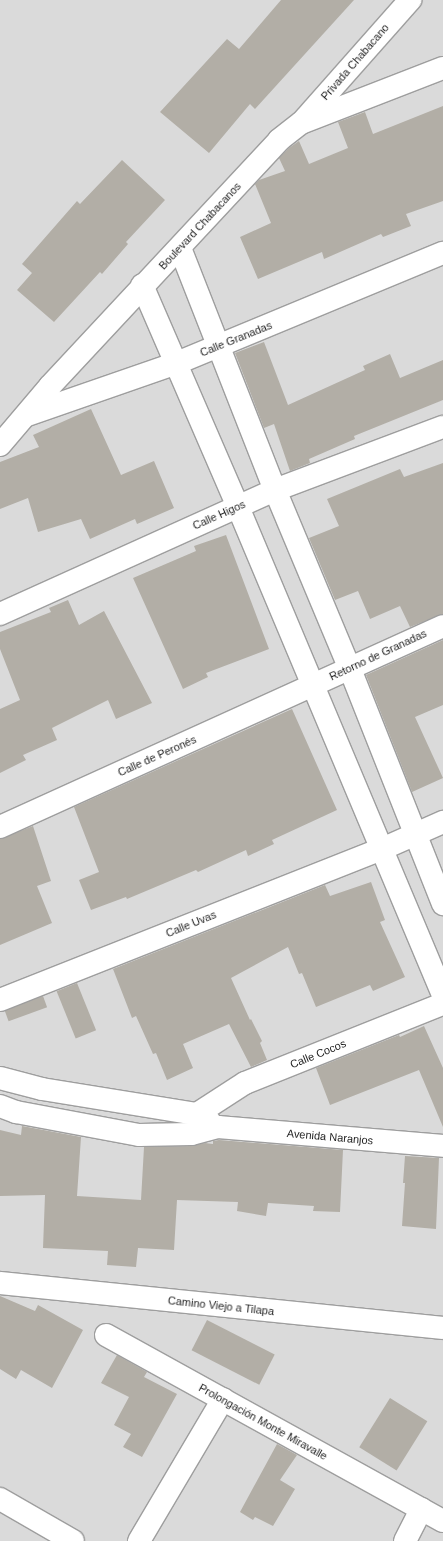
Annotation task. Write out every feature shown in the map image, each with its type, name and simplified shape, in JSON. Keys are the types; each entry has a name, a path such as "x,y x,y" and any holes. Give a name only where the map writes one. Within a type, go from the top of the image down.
{"street":[{"name":"Privada Chabacano","path":"301,123 410,0"},
{"name":"Boulevard Chabacanos","path":"0,445 25,415 142,285 180,248 279,140 301,123 443,68"},
{"path":"180,248 275,490 350,669 443,904"},
{"name":"Calle Granadas","path":"25,415 177,363 443,253"},
{"path":"142,285 177,363 314,685 443,995"},
{"name":"Calle Higos","path":"0,614 275,490 443,427"},
{"name":"Retorno de Granadas","path":"314,685 443,626"},
{"name":"Calle de Peronés","path":"0,827 314,685"},
{"name":"Calle Uvas","path":"0,1000 382,848 443,822"},
{"name":"Calle Cocos","path":"194,1124 245,1083 443,1004"},
{"name":"Avenida Naranjos","path":"0,1078 194,1124 218,1128 443,1146"},
{"name":"Avenida Naranjos","path":"0,1106 16,1112 139,1135 194,1124"},
{"name":"Camino Viejo a Tilapa","path":"0,1283 443,1328"},
{"name":"Prolongación Monte Miravalle","path":"106,1335 443,1521"},
{"path":"139,1541 223,1399"},
{"path":"0,1499 73,1541"},
{"path":"405,1541 421,1509"}],"shaded area":[{"path":"0,0 443,0 443,1541 0,1541"}],"building":[{"path":"281,0 354,0 255,109 250,104 209,153 160,112 227,39 239,49"},
{"path":"443,106 443,201 406,214 411,226 383,237 381,234 324,259 322,252 258,279 240,237 271,223 255,184 259,180 285,171 279,158 289,148 299,141 309,164 348,148 338,122 365,112 373,134"},
{"path":"122,160 165,200 126,242 128,244 102,274 100,272 54,322 17,290 32,273 22,264 77,201 80,204"},
{"path":"264,342 288,405 365,370 363,366 390,354 400,378 443,360 443,400 354,436 355,439 309,459 310,463 290,471 274,424 264,428 235,353"},
{"path":"91,409 121,475 154,461 174,508 137,524 135,519 90,539 81,519 38,532 28,498 0,509 0,462 39,447 33,435"},
{"path":"443,463 443,614 410,627 400,606 370,619 358,591 335,600 309,538 339,526 327,499 400,469 404,477"},
{"path":"226,535 269,649 206,673 208,677 183,689 133,578 196,551 194,546"},
{"path":"68,600 79,625 104,611 152,703 116,719 108,700 52,728 57,740 23,755 26,760 0,773 0,709 20,700 0,649 0,632 51,612 49,608"},
{"path":"443,640 443,705 415,717 443,778 412,792 366,675"},
{"path":"292,709 337,810 272,840 274,844 248,856 246,850 198,872 196,870 127,899 126,897 91,910 79,880 99,872 74,807"},
{"path":"33,826 51,881 37,886 52,923 0,945 0,839"},
{"path":"371,882 385,920 380,922 405,977 373,991 370,985 316,1007 302,973 299,974 288,947 231,978 250,1020 251,1019 262,1041 260,1043 267,1060 251,1067 229,1024 183,1044 193,1068 167,1080 156,1053 153,1054 136,1016 132,1018 113,969 325,885 330,896"},
{"path":"77,983 96,1030 76,1039 57,991"},
{"path":"43,996 47,1007 9,1021 4,1010"},
{"path":"424,1026 443,1068 443,1127 419,1070 330,1105 316,1068 399,1035 400,1037"},
{"path":"22,1126 81,1137 77,1196 141,1200 144,1147 191,1146 205,1143 213,1144 213,1141 219,1140 343,1150 340,1212 313,1211 314,1206 268,1203 266,1216 237,1211 238,1202 177,1200 174,1250 138,1248 136,1267 107,1265 108,1251 43,1248 45,1195 0,1196 0,1130 21,1135"},
{"path":"405,1156 439,1158 436,1229 402,1226"},
{"path":"0,1296 35,1311 38,1305 83,1330 52,1388 21,1370 16,1379 0,1369"},
{"path":"207,1320 275,1355 259,1385 192,1350"},
{"path":"117,1355 147,1372 144,1377 177,1394 142,1457 123,1447 131,1434 114,1425 129,1397 101,1383"},
{"path":"390,1398 427,1421 397,1471 359,1447"},
{"path":"277,1444 297,1455 280,1480 295,1489 273,1526 255,1517 253,1520 240,1512"}]}
